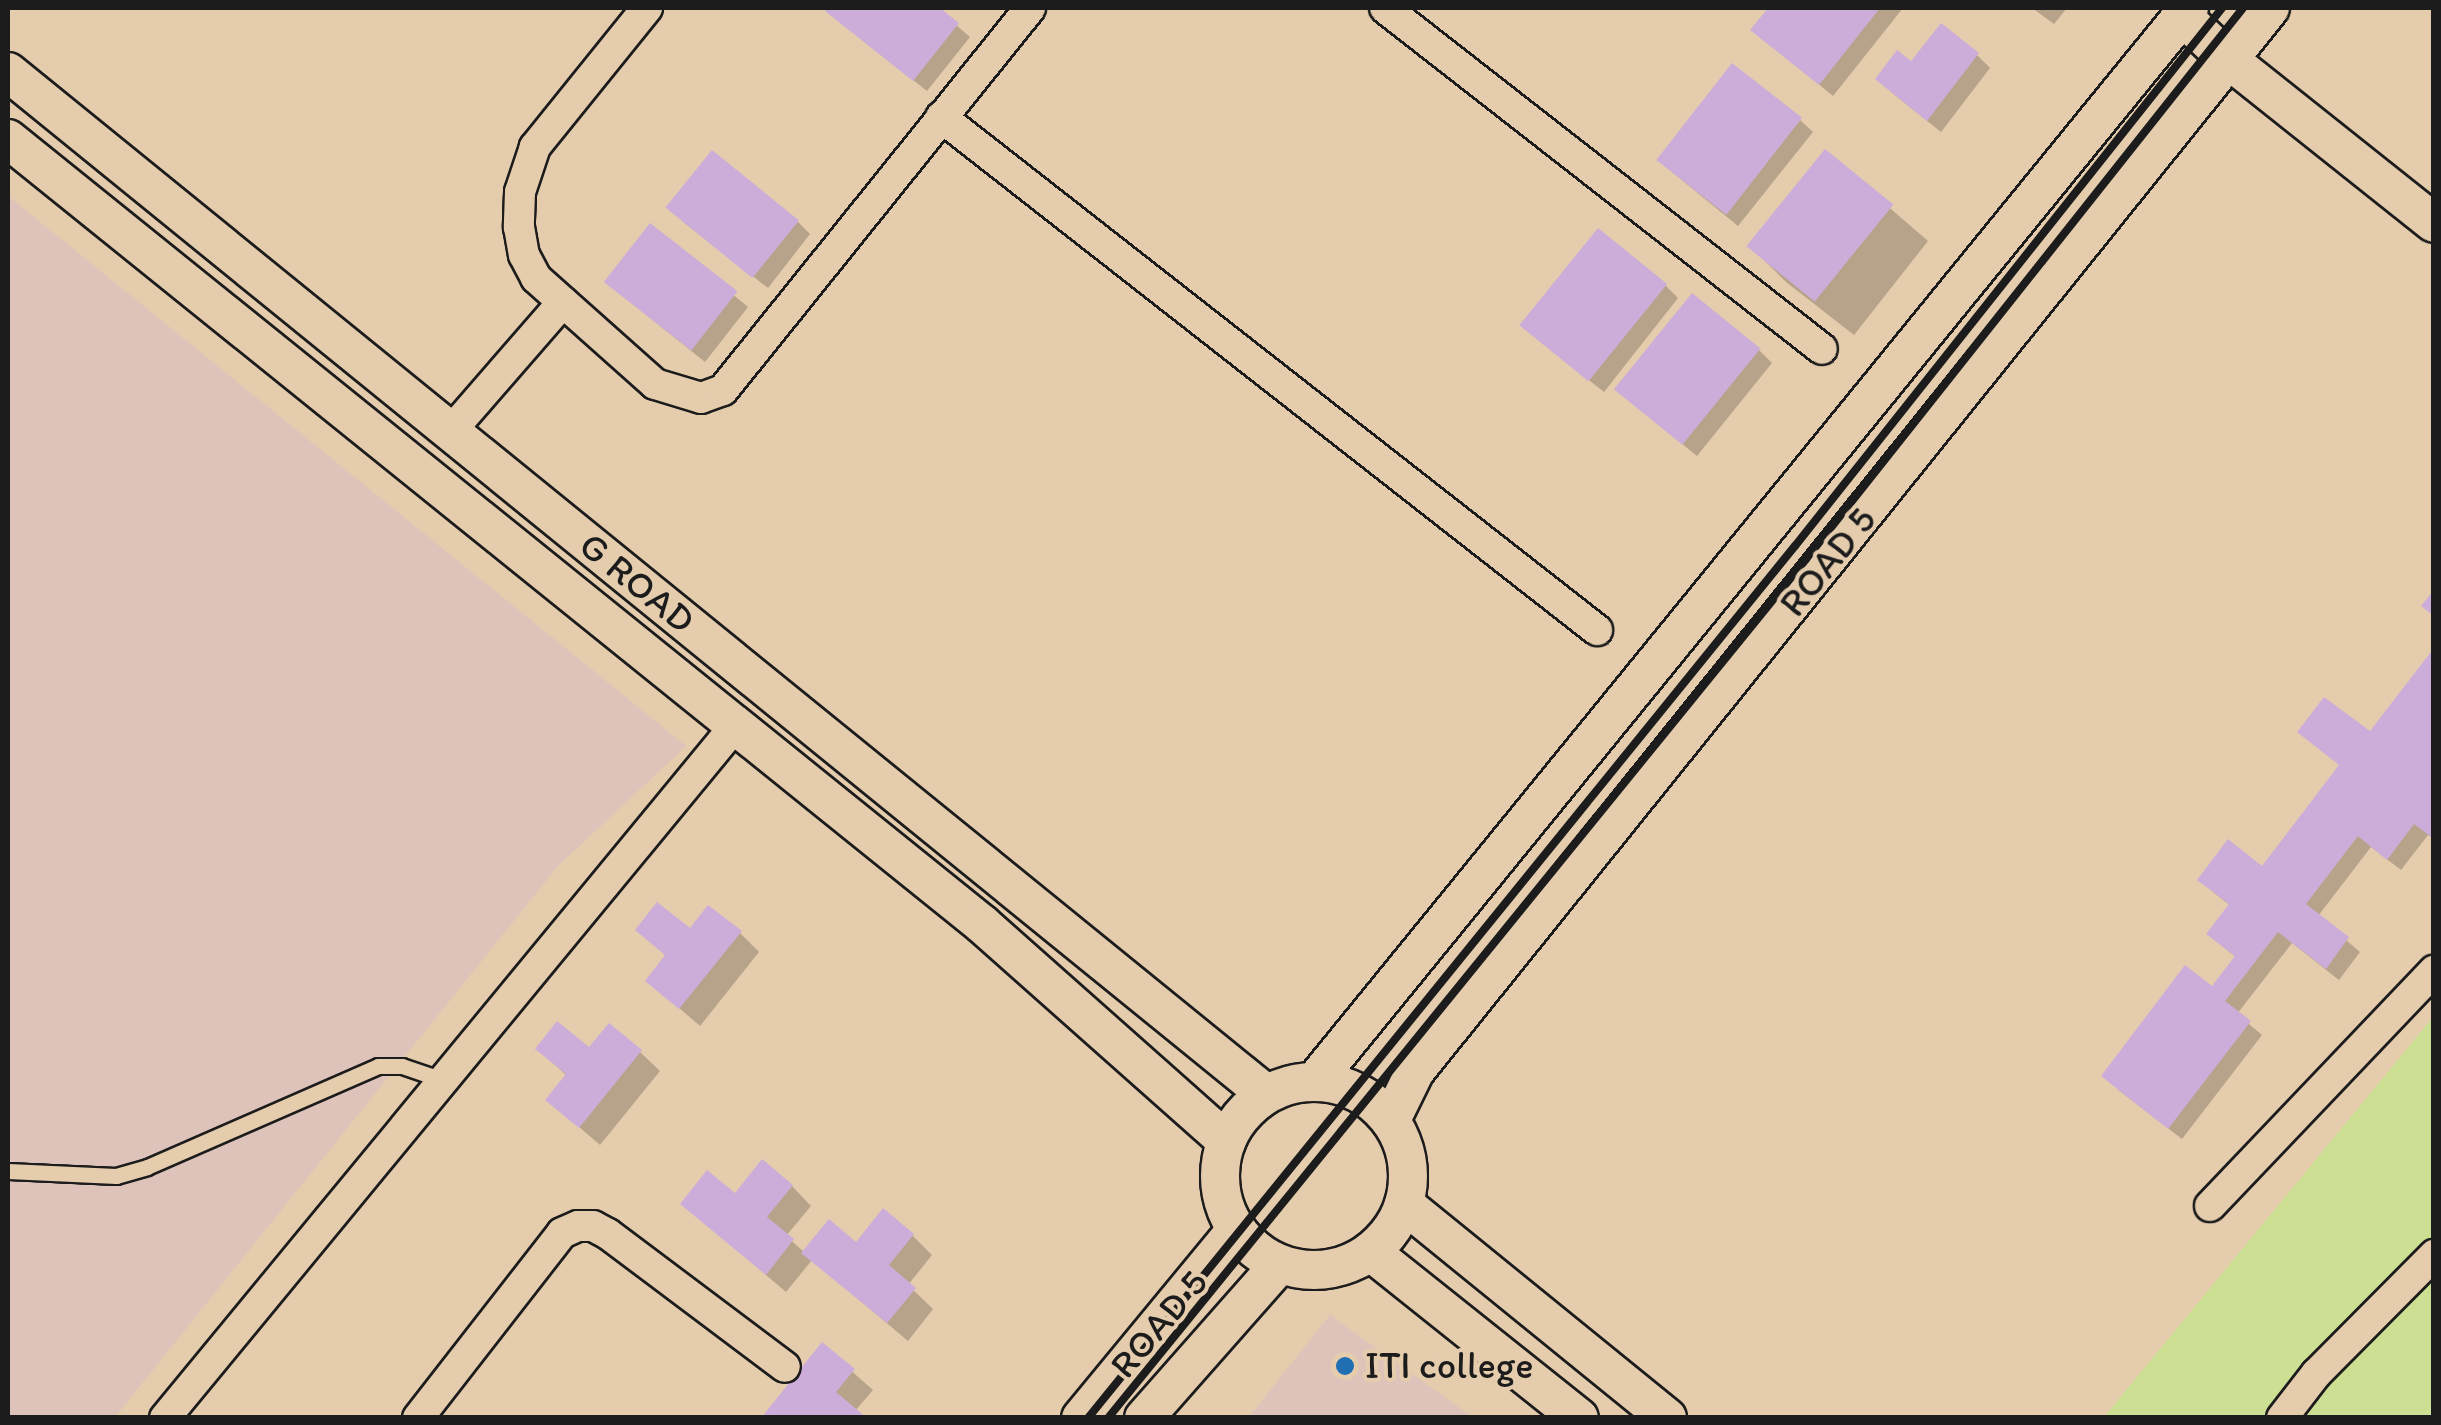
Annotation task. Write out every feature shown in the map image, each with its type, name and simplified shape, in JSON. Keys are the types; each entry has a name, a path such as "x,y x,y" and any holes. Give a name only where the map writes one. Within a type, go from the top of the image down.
{"street":[{"path":"646,8 536,147 520,192 519,227 524,255 536,278 655,384 701,398 723,390 1030,8"},
{"path":"1385,8 1822,349"},
{"name":"ROAD 5","path":"1391,1120 1415,1072 1736,678 2270,8"},
{"path":"2186,12 2228,59 2434,223"},
{"name":"ROAD 5","path":"1315,1081 2186,12"},
{"name":"G ROAD","path":"8,72 1266,1094"},
{"path":"941,117 1596,630"},
{"name":"G ROAD","path":"8,139 982,924 1226,1141"},
{"path":"450,432 563,302"},
{"path":"165,1418 736,726"},
{"path":"2210,1206 2434,972"},
{"path":"1315,1081 1350,1088 1373,1101 1391,1120 1404,1146 1409,1175 1404,1204 1391,1230 1371,1252 1342,1267 1310,1271 1280,1264 1255,1250 1236,1230 1223,1202 1219,1171 1226,1141 1242,1114 1266,1094 1293,1083 1315,1081"},
{"path":"1404,1204 1667,1418"},
{"path":"418,1418 562,1234 578,1226 594,1226 608,1234 784,1367"},
{"name":"ROAD 5","path":"1081,1418 1236,1230"},
{"path":"1371,1252 1578,1418"},
{"path":"2282,1418 2316,1374 2434,1255"},
{"name":"ROAD 5","path":"1144,1418 1280,1264"}],"lane":[{"path":"8,1171 116,1176 148,1167 378,1066 402,1066 443,1080"}],"shaded area":[{"path":"8,196 686,746 557,867 115,1417 8,1417"},
{"name":"ITI college","path":"1330,1315 1472,1417 1249,1417"}],"green space":[{"path":"2433,1017 2433,1417 2104,1417"}],"building":[{"path":"940,8 959,23 913,81 825,11"},
{"path":"1768,8 1880,8 1819,85 1750,30"},
{"path":"1941,23 1979,53 1927,121 1875,79 1897,50 1911,61"},
{"path":"1732,63 1802,118 1726,215 1656,160"},
{"path":"1825,149 1893,204 1815,302 1746,246"},
{"path":"712,150 799,220 752,278 665,208"},
{"path":"650,223 737,291 691,350 604,282"},
{"path":"1598,228 1667,284 1589,381 1519,325"},
{"path":"1692,293 1760,348 1682,445 1614,389"},
{"path":"2434,590 2434,616 2421,606"},
{"path":"2434,648 2434,839 2414,824 2387,860 2358,836 2306,904 2349,937 2326,969 2278,932 2225,1001 2251,1021 2168,1129 2101,1076 2185,965 2212,986 2235,956 2206,934 2229,904 2197,880 2228,839 2262,866 2339,765 2297,732 2324,697 2370,731"},
{"path":"657,902 690,928 708,905 742,931 679,1009 645,981 665,955 635,930"},
{"path":"557,1021 589,1047 609,1023 642,1050 579,1128 545,1100 566,1074 535,1049"},
{"path":"762,1159 793,1185 767,1217 794,1239 766,1275 680,1204 707,1170 735,1193"},
{"path":"883,1208 914,1234 889,1265 916,1288 887,1323 801,1253 829,1219 856,1242"},
{"path":"822,1342 855,1369 836,1392 867,1418 761,1418"}],"railway":[{"path":"1088,1418 1795,546 2222,8"},
{"path":"1108,1418 1806,559 2243,8"}],"place":[{"name":"ITI college","path":"1345,1366"}]}
